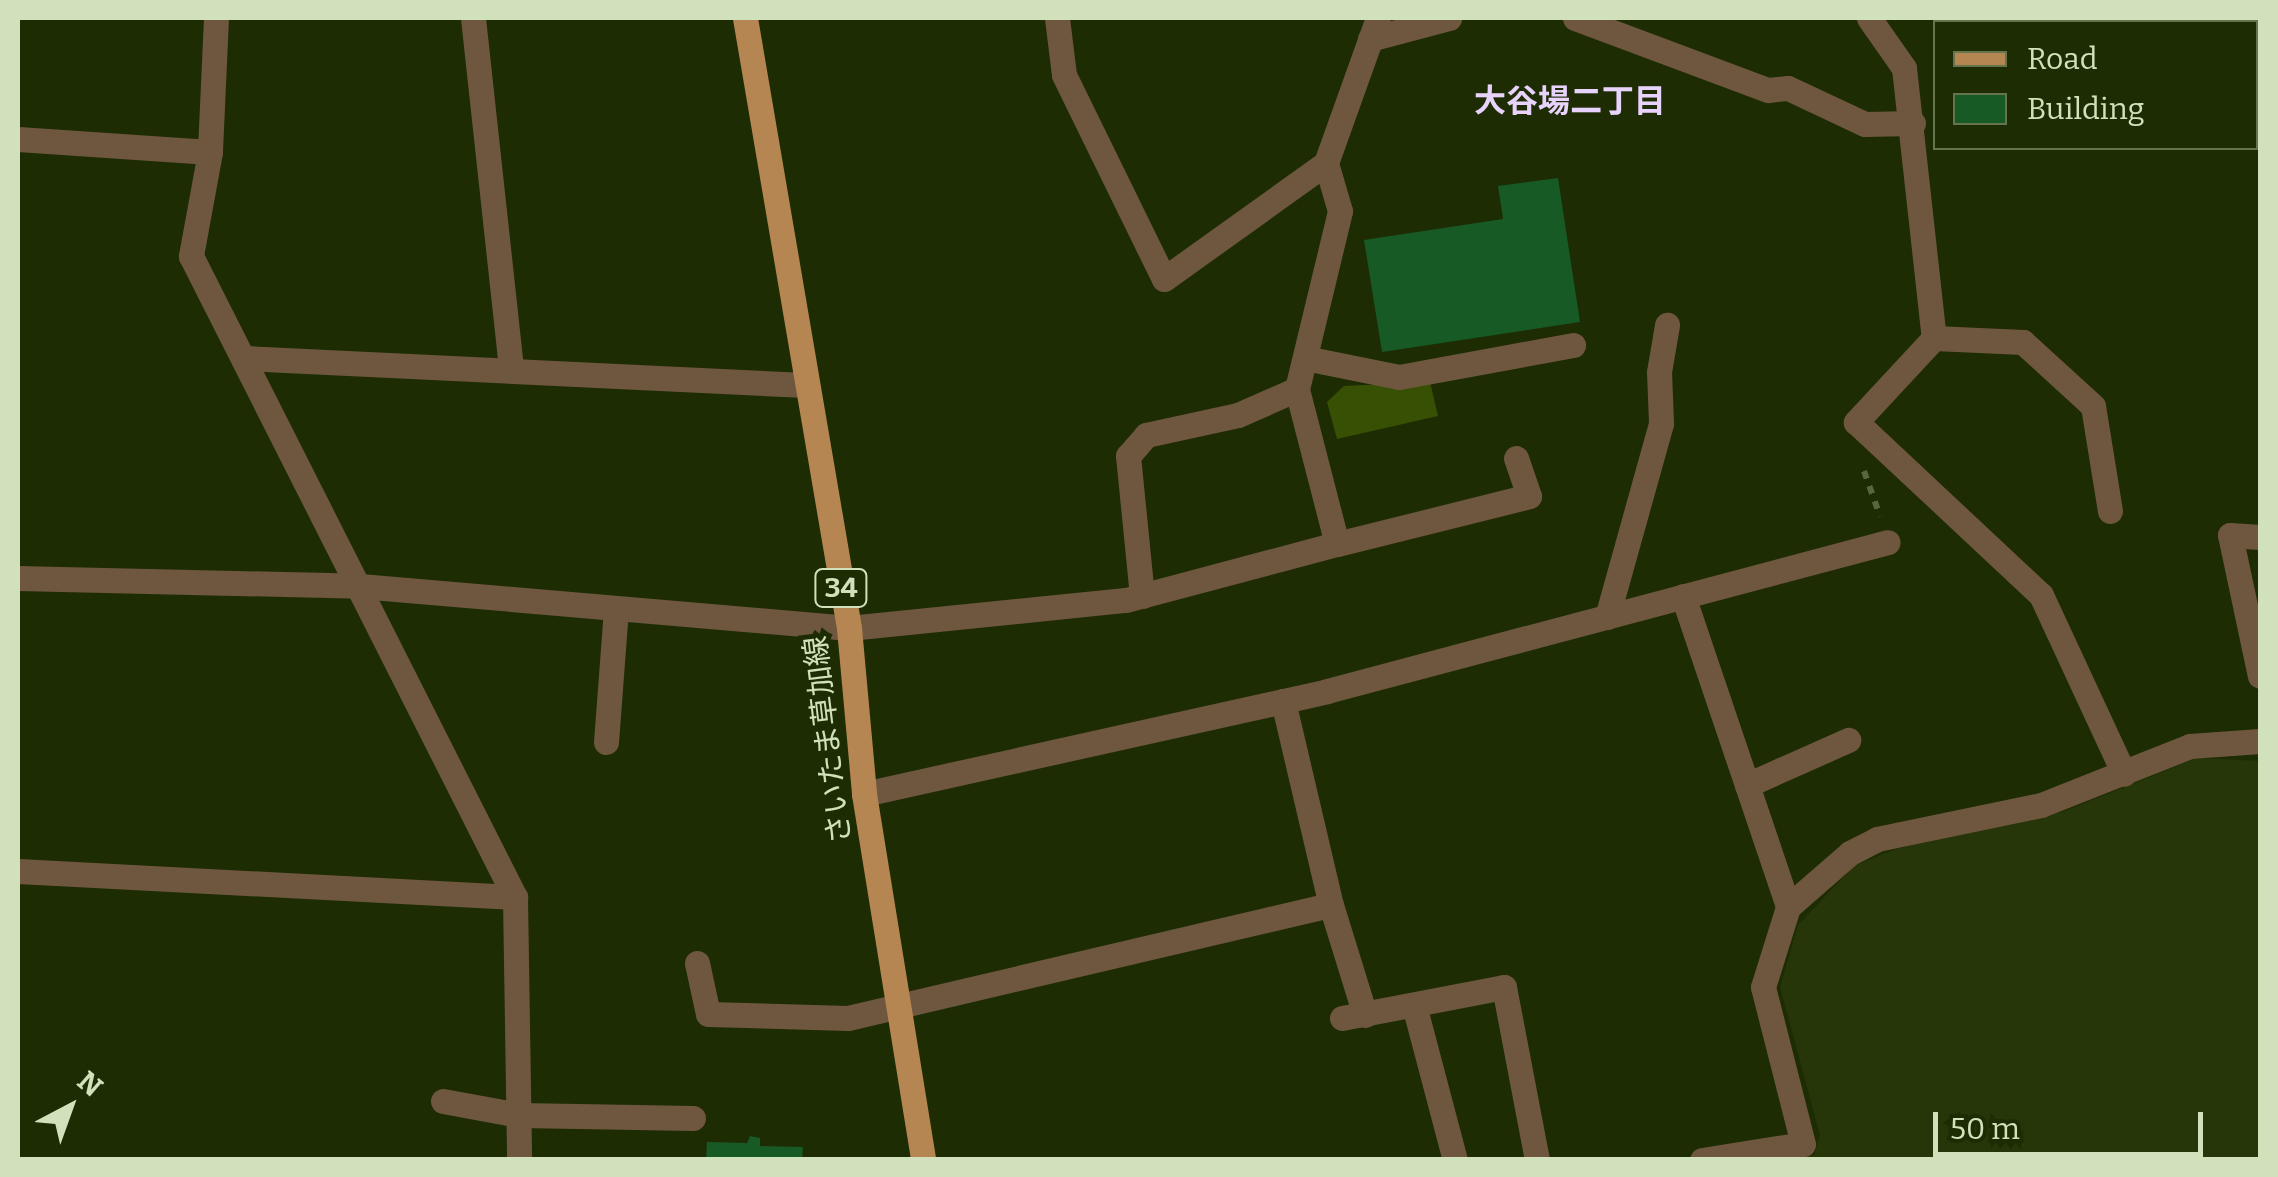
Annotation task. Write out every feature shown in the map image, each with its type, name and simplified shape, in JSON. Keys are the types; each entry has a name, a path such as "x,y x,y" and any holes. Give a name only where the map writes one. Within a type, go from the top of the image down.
{"main road":[{"name":"さいたま草加線","path":"746,18 804,385 849,628 864,794 923,1160"}],"street":[{"path":"216,18 210,152 191,256 516,897 519,1160"},
{"path":"473,18 511,369"},
{"path":"1057,18 1064,75 1164,279 1326,163 1374,28 1450,18"},
{"path":"1574,18 1768,90 1788,88 1865,124 1913,122"},
{"path":"1869,18 1904,68 1934,338 1856,422 2041,594 2124,774"},
{"path":"18,139 210,152"},
{"path":"1326,163 1340,211 1297,388 1338,544"},
{"path":"1606,617 1661,423 1659,372 1667,325"},
{"path":"1934,338 2023,342 2093,406 2110,511"},
{"path":"1305,358 1399,377 1573,344"},
{"path":"243,358 804,385"},
{"path":"1142,596 1128,456 1146,435 1238,415 1297,388"},
{"path":"18,578 360,586 849,628 1142,596 1528,496 1516,458"},
{"path":"2260,536 2230,536 2260,676"},
{"path":"864,794 1284,701 1888,542"},
{"path":"1684,596 1788,906"},
{"path":"606,742 616,608"},
{"path":"1284,701 1354,1017 1504,987 1537,1160"},
{"path":"1747,785 1848,740"},
{"path":"1702,1160 1804,1144 1763,987 1788,906 1850,853 1876,839 2041,804 2190,746 2260,741"},
{"path":"18,871 516,897"},
{"path":"697,963 708,1014 848,1018 1332,905"},
{"path":"1414,1005 1455,1160"},
{"path":"443,1101 518,1115 692,1118"}],"path":[{"path":"1856,422 1852,434 1888,542"}],"shaded area":[{"path":"1430,382 1438,416 1337,439 1327,402 1344,386"},
{"path":"2197,758 2260,761 2260,1159 1783,1159 1814,1155 1820,1135 1780,987 1798,925 1854,866 1896,849 2065,811"}],"building":[{"path":"1558,178 1580,322 1382,352 1364,240 1503,219 1498,186"},
{"path":"750,1136 760,1138 760,1146 803,1147 802,1160 706,1160 707,1142 747,1143"}],"district":[{"name":"大谷場二丁目","path":"1570,101"}]}
